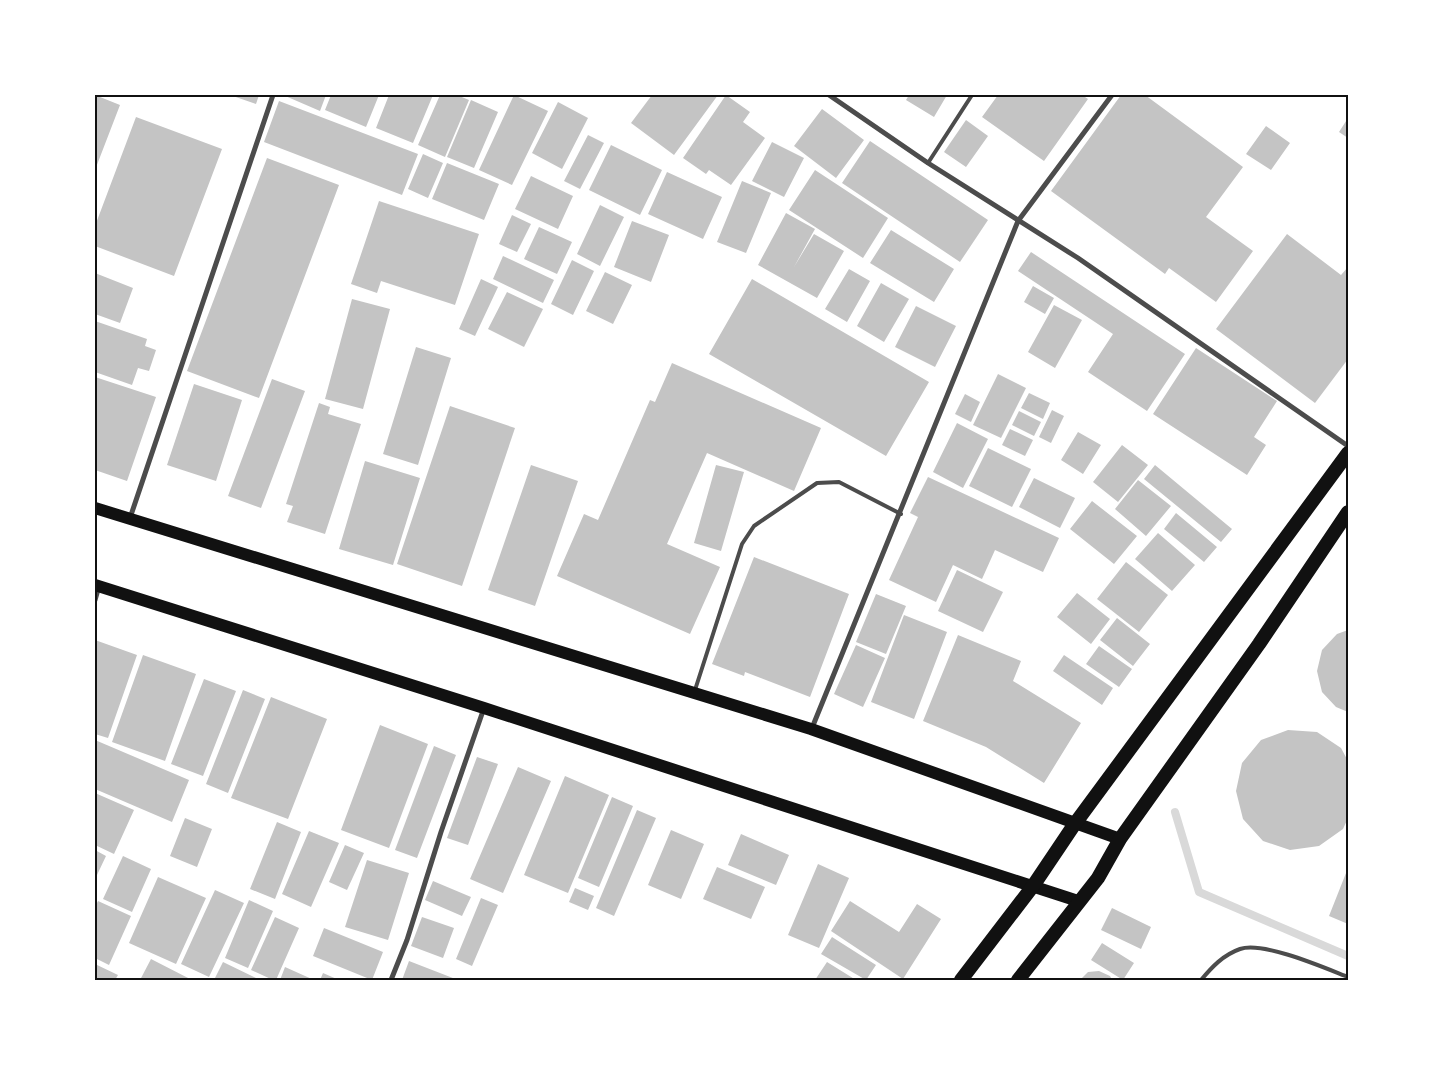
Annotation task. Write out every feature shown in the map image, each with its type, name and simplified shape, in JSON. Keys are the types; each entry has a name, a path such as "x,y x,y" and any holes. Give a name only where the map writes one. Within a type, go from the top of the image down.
{"highway":[{"path":"961,980 1033,886 1074,825 1348,453"},
{"path":"1018,980 1078,901 1098,878 1120,839 1259,644 1348,512"}],"main road":[{"path":"95,508 811,729 1074,825 1120,839"},
{"path":"97,586 484,708 1078,901"}],"street":[{"path":"130,518 273,95"},
{"path":"829,95 928,163 1078,258 1348,446"},
{"path":"811,729 1018,221 1112,95"},
{"path":"95,600 97,586"},
{"path":"390,980 407,940 441,832 484,708"}],"lane":[{"path":"928,163 972,95"},
{"path":"694,692 742,544 754,526 817,483 830,481 840,482 900,514"},
{"path":"1201,980 1223,957 1242,948 1291,956 1348,977"}],"building":[{"path":"95,95 120,105 95,170"},
{"path":"230,95 259,95 256,104"},
{"path":"283,95 326,95 320,111"},
{"path":"331,95 379,95 366,127 325,110"},
{"path":"389,95 433,95 413,143 376,128"},
{"path":"440,95 457,95 469,100 445,157 418,145"},
{"path":"514,95 548,111 512,185 479,170"},
{"path":"652,95 718,95 674,155 631,123"},
{"path":"726,95 750,112 743,122 765,138 731,185 709,170 706,174 683,158"},
{"path":"909,95 947,95 934,117 906,100"},
{"path":"998,95 1082,95 1088,99 1044,161 982,117"},
{"path":"1121,95 1145,95 1243,167 1206,217 1253,251 1216,302 1169,268 1165,274 1051,191"},
{"path":"471,100 498,112 474,168 447,157"},
{"path":"279,101 418,154 402,195 264,142"},
{"path":"558,102 588,118 562,169 532,153"},
{"path":"822,109 864,140 836,178 794,146"},
{"path":"136,117 222,149 174,276 95,246 95,226"},
{"path":"1348,118 1348,138 1339,132"},
{"path":"966,120 988,136 966,167 944,152"},
{"path":"1266,126 1290,143 1271,170 1246,154"},
{"path":"588,135 604,143 580,189 564,181"},
{"path":"870,141 988,220 960,262 842,183"},
{"path":"772,142 804,158 784,197 752,181"},
{"path":"611,145 662,170 640,215 589,190"},
{"path":"423,154 443,163 428,198 408,189"},
{"path":"267,158 339,185 259,398 187,371"},
{"path":"447,163 499,184 484,220 432,199"},
{"path":"815,170 888,218 863,258 789,210"},
{"path":"667,172 722,197 703,239 648,214"},
{"path":"531,176 573,196 558,229 515,209"},
{"path":"742,181 771,193 746,253 717,242"},
{"path":"379,201 479,234 455,305 381,281 377,293 351,284"},
{"path":"600,205 624,217 600,266 577,254"},
{"path":"786,213 815,229 794,267 814,234 844,251 817,298 758,265"},
{"path":"512,215 531,224 517,252 499,244"},
{"path":"632,221 669,235 651,282 614,267"},
{"path":"539,227 572,242 557,274 524,259"},
{"path":"891,230 954,269 934,302 870,263"},
{"path":"1287,234 1341,275 1348,267 1348,359 1315,403 1216,329"},
{"path":"1031,252 1185,354 1147,411 1088,372 1113,334 1018,271"},
{"path":"503,256 554,280 543,303 493,279"},
{"path":"572,260 594,271 573,315 551,304"},
{"path":"849,269 870,281 847,322 825,309"},
{"path":"605,272 632,285 613,324 586,311"},
{"path":"95,273 133,288 120,323 95,314"},
{"path":"481,279 498,287 475,336 459,329"},
{"path":"752,279 929,382 886,456 709,354"},
{"path":"881,283 909,299 884,342 857,326"},
{"path":"1033,286 1054,298 1045,314 1024,302"},
{"path":"507,292 543,309 524,347 488,329"},
{"path":"352,299 390,309 363,409 325,399"},
{"path":"1054,305 1082,320 1055,368 1028,352"},
{"path":"916,306 956,326 935,367 895,347"},
{"path":"95,321 147,339 145,346 156,350 149,371 138,368 132,385 95,372"},
{"path":"416,347 451,358 418,465 383,454"},
{"path":"1196,348 1277,401 1254,437 1266,445 1247,475 1153,414"},
{"path":"672,363 821,428 794,491 707,453 667,544 720,567 690,634 557,576 584,514 598,520 650,400 655,402"},
{"path":"998,374 1026,388 1001,438 973,425"},
{"path":"95,377 156,397 127,481 95,470"},
{"path":"272,379 305,391 261,508 228,496"},
{"path":"194,384 242,400 216,481 167,465"},
{"path":"1029,393 1050,403 1043,419 1021,408"},
{"path":"965,394 980,402 971,422 955,414"},
{"path":"319,403 330,407 328,414 361,424 325,534 287,522 293,506 286,504"},
{"path":"450,406 515,428 462,586 397,564"},
{"path":"1052,410 1064,416 1051,443 1039,437"},
{"path":"1019,411 1041,422 1034,436 1012,425"},
{"path":"957,423 988,439 963,488 933,472"},
{"path":"1010,429 1033,440 1025,456 1002,445"},
{"path":"1078,432 1101,445 1083,474 1061,460"},
{"path":"1122,445 1148,465 1118,502 1093,482"},
{"path":"988,448 1031,469 1012,507 969,486"},
{"path":"365,461 420,478 393,565 339,549"},
{"path":"531,465 578,481 535,606 488,590"},
{"path":"716,465 744,472 721,551 694,543"},
{"path":"1155,465 1232,529 1221,542 1144,479"},
{"path":"928,477 1059,538 1043,572 995,550 982,579 953,565 936,602 889,580 918,517 910,513"},
{"path":"1034,478 1075,498 1060,528 1019,507"},
{"path":"1138,480 1171,506 1146,536 1115,509"},
{"path":"1092,501 1137,536 1114,564 1070,529"},
{"path":"1176,513 1217,547 1204,562 1164,529"},
{"path":"1158,533 1195,565 1172,591 1135,559"},
{"path":"754,557 849,594 810,697 745,672 744,676 712,664"},
{"path":"1126,562 1168,595 1139,632 1097,599"},
{"path":"957,570 1003,592 983,632 938,611"},
{"path":"1077,593 1110,619 1091,644 1057,617"},
{"path":"876,594 906,606 886,654 856,642"},
{"path":"904,615 947,632 914,719 871,702"},
{"path":"1117,618 1150,644 1133,666 1100,640"},
{"path":"1348,630 1348,712 1336,707 1322,692 1317,671 1322,650 1337,634"},
{"path":"958,635 1021,661 1013,681 1081,723 1044,783 986,747 923,721"},
{"path":"95,640 137,655 108,738 95,734"},
{"path":"856,645 885,658 863,707 834,694"},
{"path":"1099,646 1132,669 1119,687 1086,664"},
{"path":"143,655 196,674 165,761 112,742"},
{"path":"1064,655 1113,688 1102,705 1053,671"},
{"path":"204,679 236,691 203,776 171,764"},
{"path":"243,690 265,699 228,793 206,784"},
{"path":"271,697 327,719 288,819 231,798"},
{"path":"380,725 428,744 389,848 341,830"},
{"path":"1288,730 1317,732 1341,748 1348,761 1348,818 1343,829 1319,846 1290,850 1263,841 1243,819 1236,791 1242,763 1261,740"},
{"path":"95,740 189,780 172,822 95,789"},
{"path":"434,746 456,755 417,858 395,850"},
{"path":"477,757 498,764 468,845 447,838"},
{"path":"518,767 551,781 503,893 470,879"},
{"path":"565,776 609,795 568,893 524,875"},
{"path":"95,793 134,810 114,854 95,845"},
{"path":"612,797 633,806 599,887 578,878"},
{"path":"637,810 656,818 614,916 596,908"},
{"path":"185,818 212,829 197,867 170,856"},
{"path":"277,822 301,832 275,899 250,889"},
{"path":"671,830 704,844 681,899 648,885"},
{"path":"309,831 339,843 311,907 282,894"},
{"path":"741,834 789,855 776,885 728,865"},
{"path":"345,845 364,853 347,890 329,882"},
{"path":"95,850 106,856 97,875 95,874"},
{"path":"123,856 151,869 132,912 103,899"},
{"path":"367,860 409,873 388,940 345,927"},
{"path":"818,864 849,878 819,948 788,935"},
{"path":"717,867 765,887 751,919 703,899"},
{"path":"1348,868 1348,924 1329,916"},
{"path":"158,877 206,898 176,964 129,943"},
{"path":"433,881 471,897 462,916 425,900"},
{"path":"575,888 594,896 588,910 569,902"},
{"path":"215,890 244,903 209,977 181,964"},
{"path":"481,898 498,905 472,966 456,959"},
{"path":"249,900 273,911 248,968 225,958"},
{"path":"98,901 131,916 109,965 95,958 95,907"},
{"path":"850,901 899,932 917,904 941,919 903,979 831,931"},
{"path":"1112,908 1151,927 1141,949 1101,930"},
{"path":"275,917 299,928 276,980 273,980 251,970"},
{"path":"422,917 454,928 443,958 411,946"},
{"path":"324,928 383,952 372,980 313,956"},
{"path":"832,937 876,965 866,980 821,954"},
{"path":"1102,943 1134,963 1123,980 1091,960"},
{"path":"151,959 192,980 140,980"},
{"path":"409,961 458,980 402,980"},
{"path":"223,962 260,980 214,980"},
{"path":"827,962 856,980 815,980"},
{"path":"95,964 118,975 115,980 95,980"},
{"path":"285,967 314,980 280,980"},
{"path":"1099,971 1110,976 1112,980 1080,980 1088,972"},
{"path":"323,973 339,980 320,980"}],"waterway":[{"path":"1175,812 1199,892 1348,956"}]}
